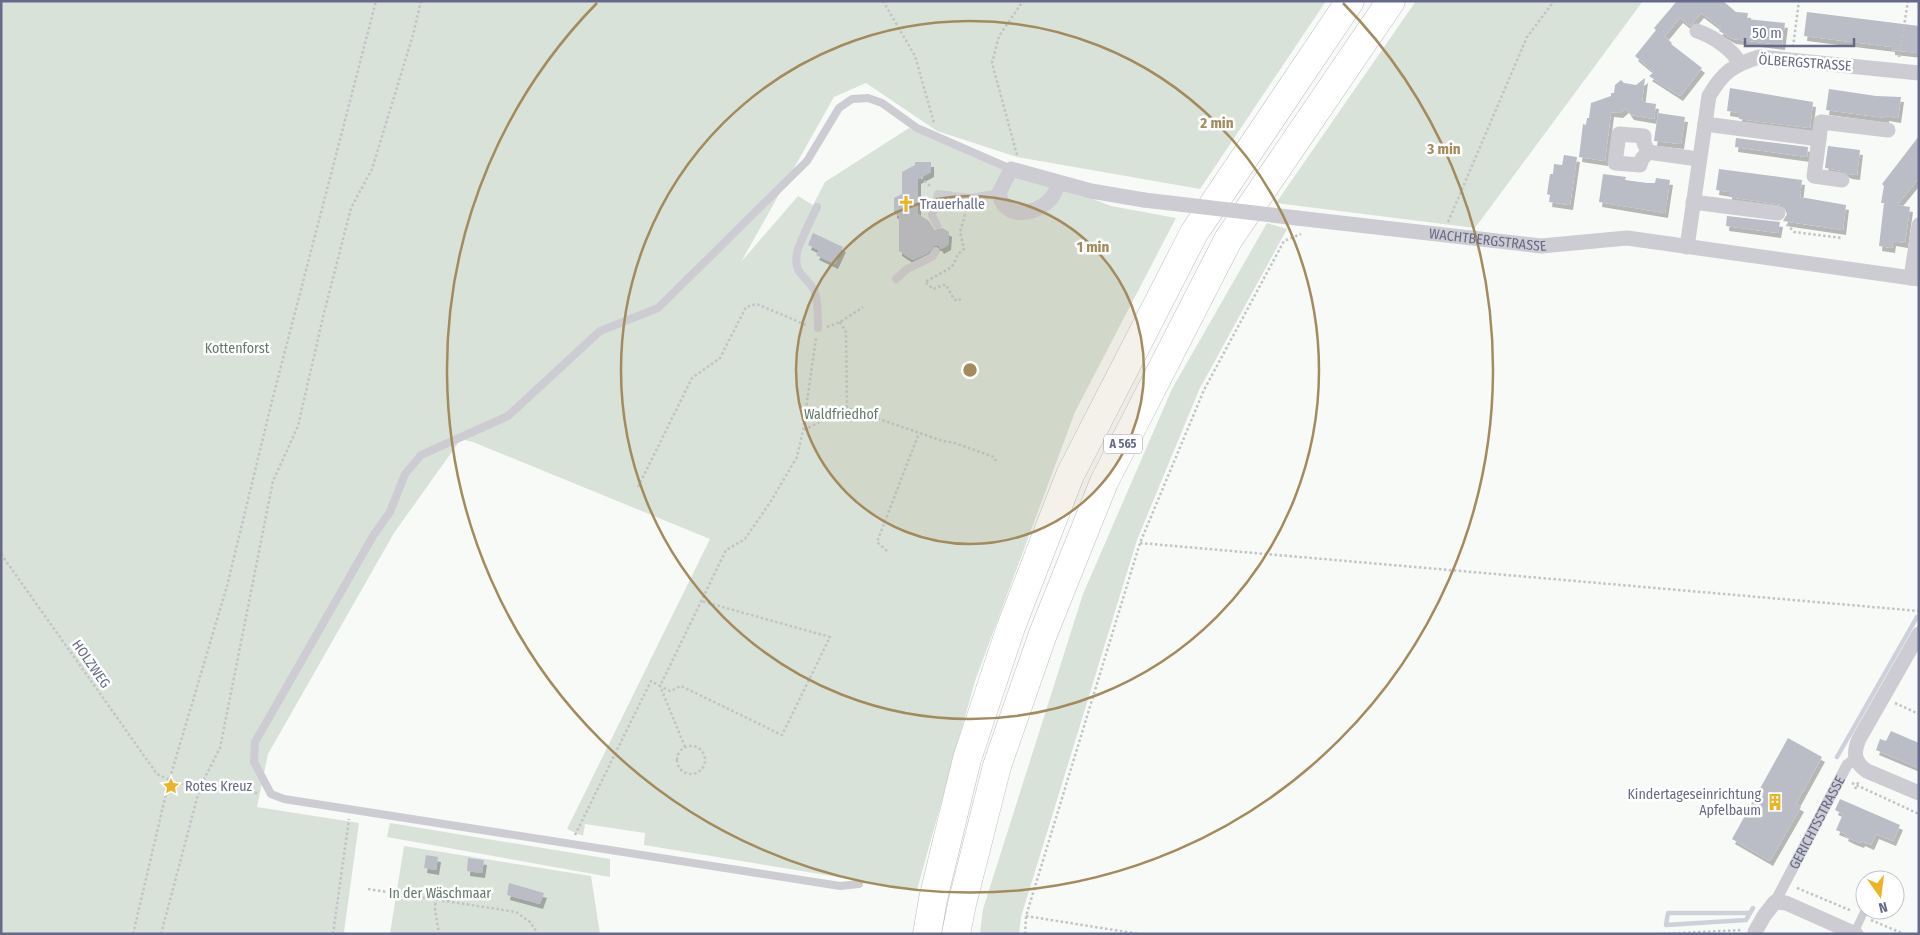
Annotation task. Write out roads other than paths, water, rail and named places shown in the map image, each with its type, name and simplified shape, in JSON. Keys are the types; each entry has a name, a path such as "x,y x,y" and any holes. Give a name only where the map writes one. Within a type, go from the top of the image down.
{"highway":[{"name":"A 565","path":"927,934 968,759 1012,628 1070,475 1194,232 1350,1"},
{"name":"A 565","path":"956,934 997,766 1043,634 1104,482 1228,240 1391,1"}],"street":[{"path":"1697,31 1709,35 1736,57 1739,63"},
{"name":"ÖLBERGSTRASSE","path":"1687,247 1698,159 1709,96 1719,79 1739,63 1759,57 1919,73"},
{"path":"1842,180 1814,176 1821,122 1888,130"},
{"path":"1705,124 1819,139"},
{"path":"1648,152 1698,159"},
{"path":"1012,169 999,193 1003,204 1010,210 1020,213 1033,211 1054,194 1058,183"},
{"name":"WACHTBERGSTRASSE","path":"1012,169 1091,191 1144,200 1541,246 1627,238 1915,278"},
{"path":"1693,202 1778,213"},
{"path":"1915,278 1919,225"},
{"name":"GERICHTSSTRASSE","path":"1753,932 1775,902 1847,765 1856,759 1855,748 1859,738 1919,634"},
{"path":"1856,759 1860,766 1867,771 1919,793"},
{"path":"1775,902 1786,903 1855,933"}],"lane":[{"name":"WACHTBERGSTRASSE","path":"859,884 840,886 284,799 271,794 254,762 255,742 372,536 390,512 405,474 421,455 508,416 600,331 658,308 807,161 839,108 852,99 868,98 882,104 917,128 1012,169"},
{"path":"936,226 932,215 938,194 971,198 999,193"},
{"path":"817,207 796,258 799,273 813,287 815,293 818,328"},
{"path":"896,279 907,269 932,257 936,251"},
{"path":"1855,933 1861,920"}],"waterway":[{"path":"1837,757 1917,617"},
{"path":"1750,913 1668,913 1666,925 1746,920 1753,908"}],"place":[{"name":"Trauerhalle","path":"906,204"},
{"name":"Rotes Kreuz","path":"171,786"},
{"name":"Kindertageseinrichtung Apfelbaum","path":"1775,802"}],"park label":[{"name":"Kottenforst","path":"237,348"},
{"name":"Waldfriedhof","path":"841,414"},
{"name":"In der Wäschmaar","path":"440,893"}]}
